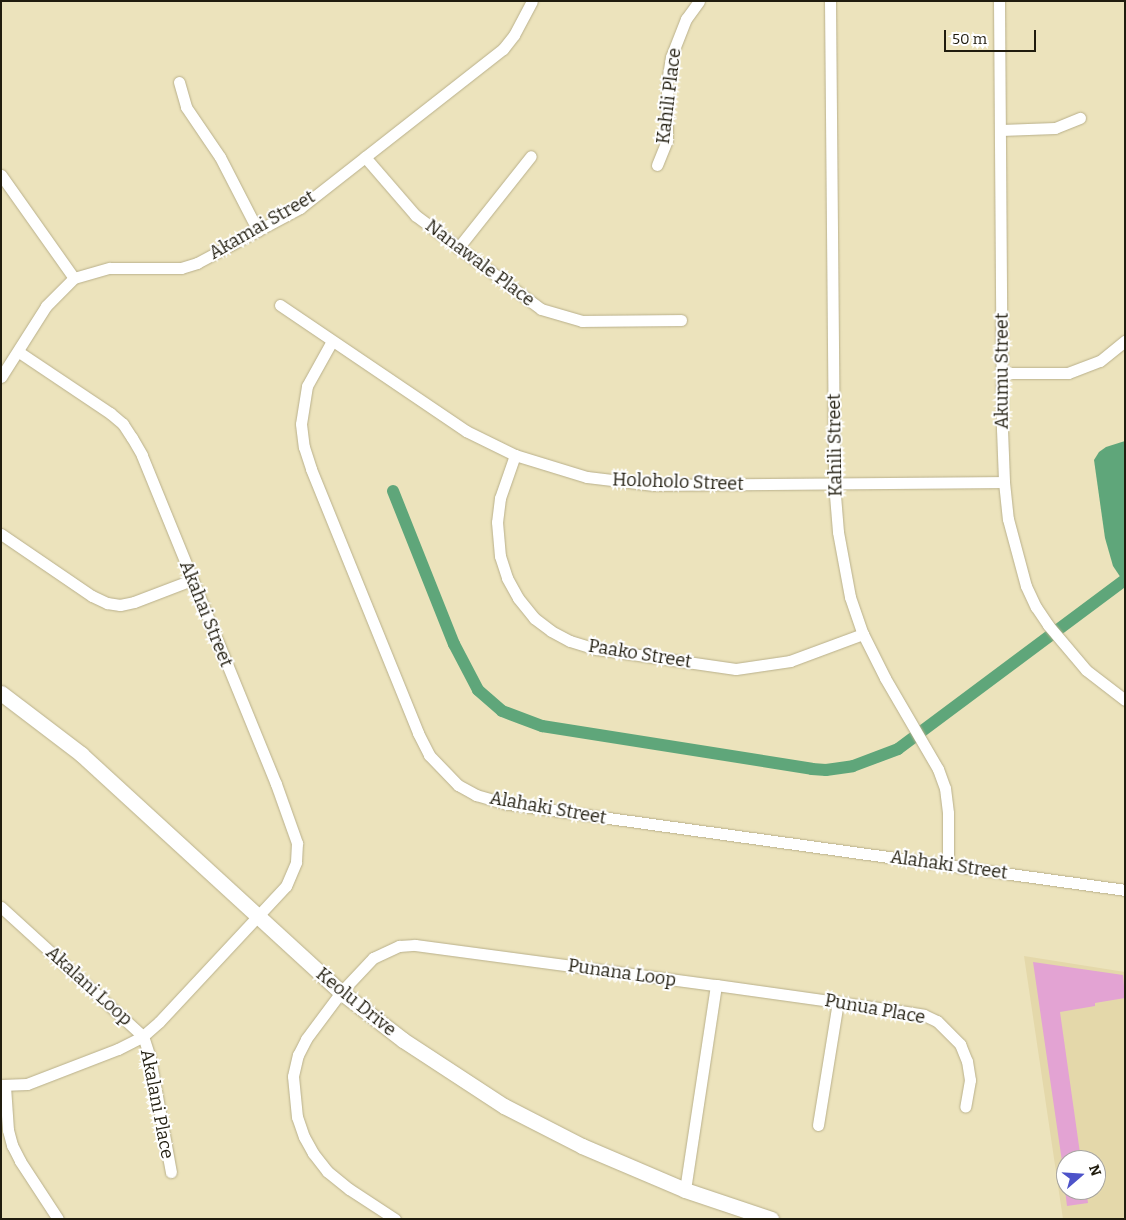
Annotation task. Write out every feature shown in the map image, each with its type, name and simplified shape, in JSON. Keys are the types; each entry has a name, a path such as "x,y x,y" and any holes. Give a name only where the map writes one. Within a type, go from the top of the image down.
{"main road":[{"name":"Keolu Drive","path":"1,693 81,754 341,992 404,1040 504,1106 582,1146 685,1190 771,1219"}],"street":[{"name":"Akamai Street","path":"1,377 19,352 46,306 74,278 110,268 181,268 197,263 300,208 503,49 514,35 532,1"},
{"name":"Kahili Place","path":"657,165 667,140 667,82 671,57 686,19 699,1"},
{"name":"Kahili Street","path":"830,1 834,483 843,566 863,634 907,718 930,754 944,788 948,813 948,865"},
{"name":"Akumu Street","path":"999,1 1004,482 1015,552 1026,586 1036,607 1048,625 1086,670 1125,700"},
{"path":"178,82 186,107 220,157 258,231"},
{"path":"1001,130 1055,128 1080,118"},
{"path":"458,248 531,156"},
{"name":"Nanawale Place","path":"365,157 415,215 523,297 559,316 598,322 680,320"},
{"path":"1,175 74,278"},
{"name":"Holoholo Street","path":"280,305 466,431 514,455 587,477 646,484 1004,482"},
{"name":"Alahaki Street","path":"332,341 307,386 301,424 304,446 311,469 418,733 429,755 458,785 476,795 508,804 1125,890"},
{"path":"1003,373 1068,373 1100,362 1125,341"},
{"name":"Akahai Street","path":"19,352 123,424 142,455 276,784 297,843 296,862 292,876 258,918"},
{"name":"Paako Street","path":"514,455 500,498 497,522 500,556 507,578 518,598 534,618 551,631 570,641 597,649 736,669 790,662 863,634"},
{"path":"1,534 92,596 107,603 120,605 134,602 192,580"},
{"name":"Akalani Loop","path":"1,906 143,1036 159,1022 258,918"},
{"name":"Punana Loop","path":"395,1219 348,1189 327,1171 304,1137 297,1117 293,1076 298,1055 312,1029 341,992 373,958 399,946 415,946 716,985"},
{"path":"685,1190 716,985"},
{"name":"Punua Place","path":"716,985 924,1015 943,1026 960,1044 967,1061 970,1080 965,1107"},
{"path":"818,1125 838,1002"},
{"path":"58,1219 20,1161 12,1145 8,1130 3,1085 27,1084 118,1049 143,1036"},
{"name":"Akalani Place","path":"143,1036 150,1058 171,1172"}],"shaded area":[{"path":"1125,441 1125,584 1113,566 1105,538 1094,460 1099,452 1106,447"},
{"path":"1024,956 1125,972 1125,1219 1063,1219 1060,1200 1106,1200 1106,1150 1056,1150 1056,1172"}],"building":[{"path":"1033,962 1123,975 1125,998 1095,1003 1095,1006 1060,1012 1080,1150 1060,1150"},
{"path":"1066,1200 1088,1200 1088,1203 1067,1206"}],"waterway":[{"path":"393,491 454,644 478,690 502,711 542,726 812,769 826,770 853,766 898,749 1125,580"}]}
